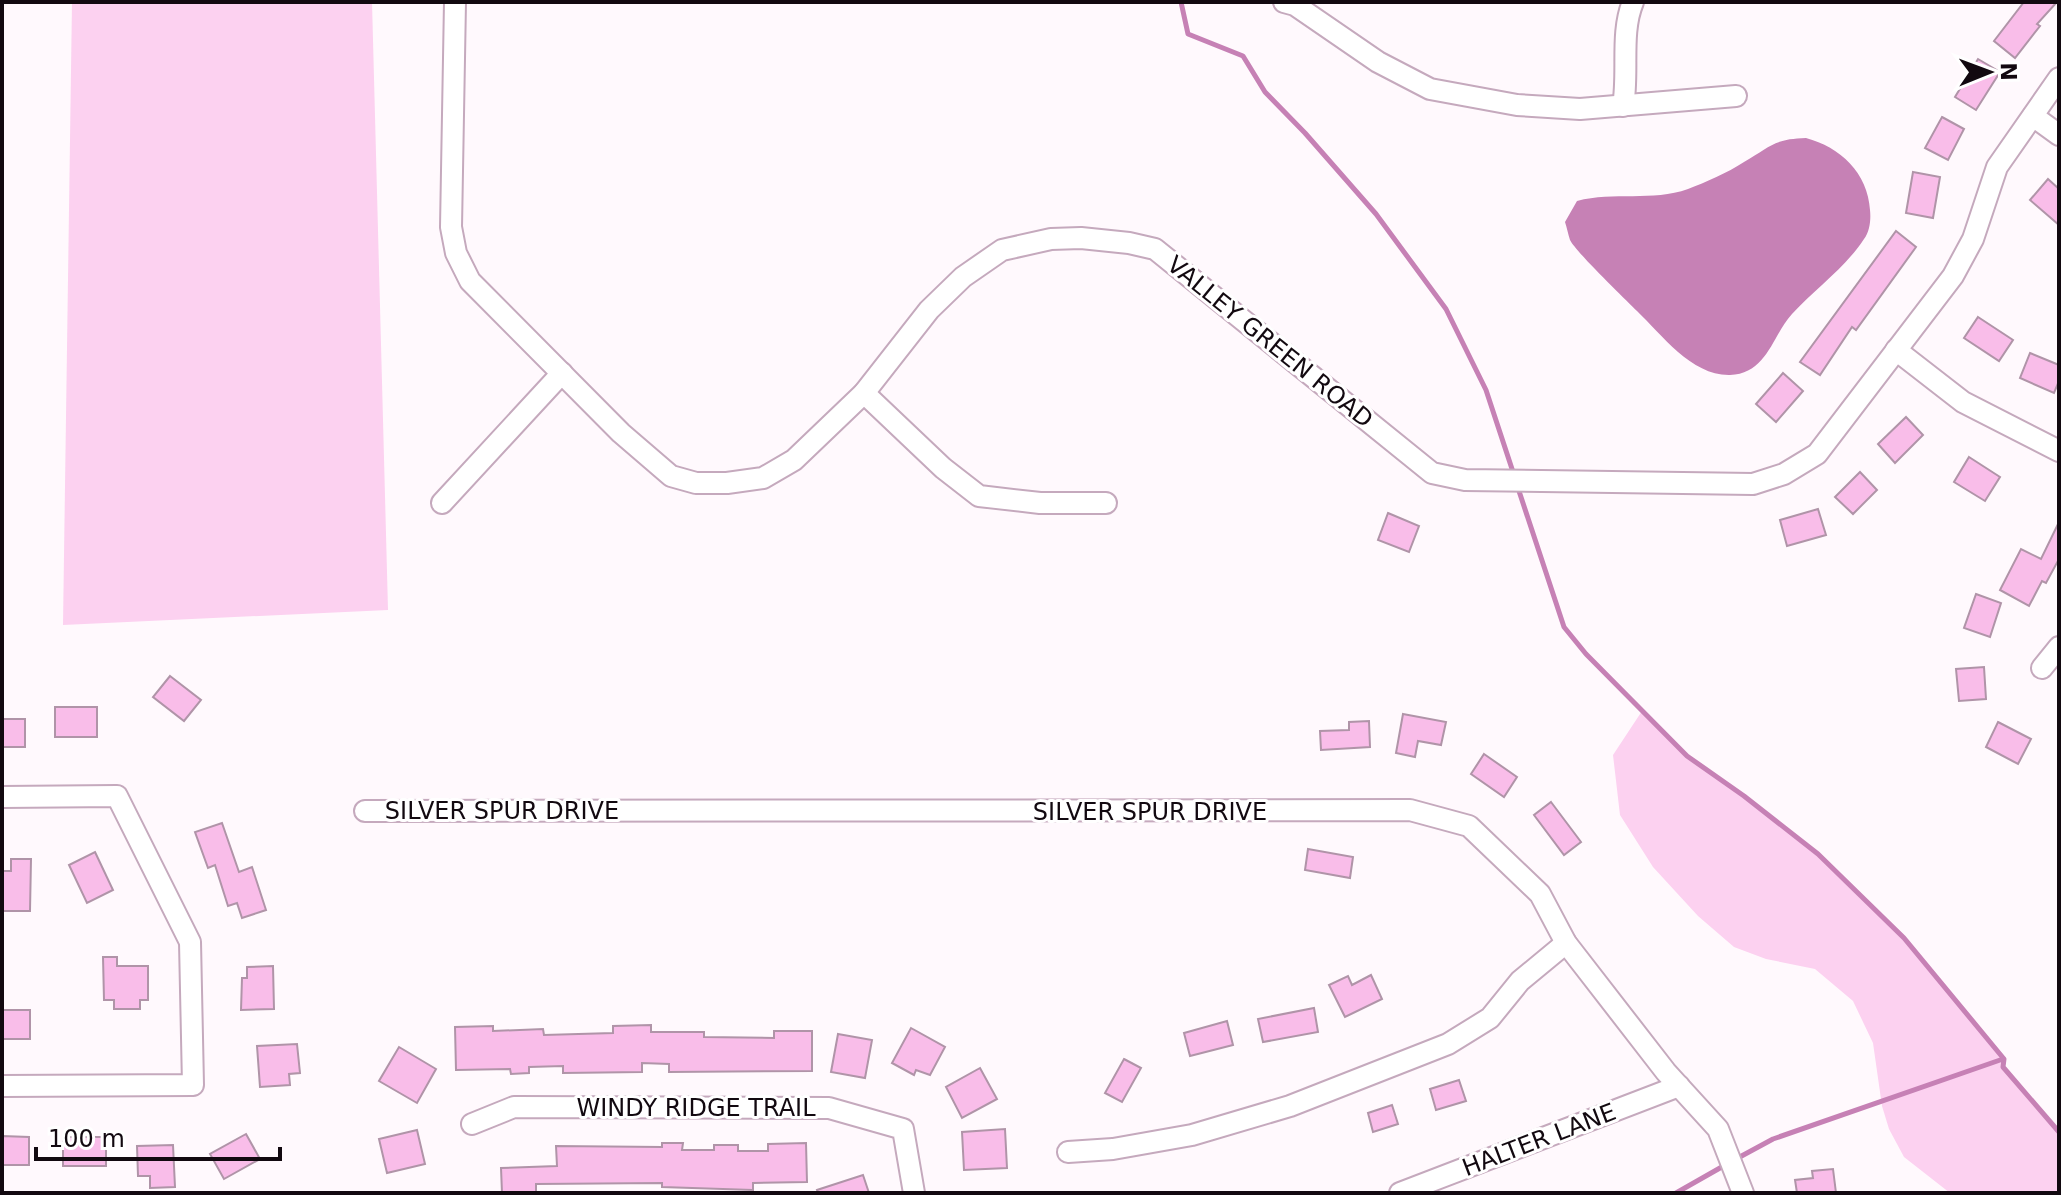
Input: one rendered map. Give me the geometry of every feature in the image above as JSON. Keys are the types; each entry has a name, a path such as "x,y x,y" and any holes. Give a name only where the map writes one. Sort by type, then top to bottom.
{"street":[{"name":"VALLEY GREEN ROAD","path":"455,2 451,227 456,253 470,281 621,433 671,476 696,483 763,478 794,460 864,393 929,310 963,277 1002,250 1051,239 1081,238 1155,249 1432,473 1465,480 1753,484 1784,474 1817,454 1953,276 1973,239 1997,167 2059,78"},
{"path":"1284,2 1295,5 1378,62 1430,89 1517,105 1580,109 1736,96"},
{"path":"1623,106 1627,83 1628,15 1633,2"},
{"path":"2033,116 2059,135"},
{"path":"1896,350 1963,402 2059,451"},
{"path":"442,503 562,373"},
{"path":"864,393 943,468 979,496 1040,503 1106,503"},
{"path":"2042,668 2059,647"},
{"path":"2,797 117,796 190,942 193,1085 2,1086"},
{"name":"SILVER SPUR DRIVE","path":"365,811 1410,810 1469,826 1540,894 1566,943 1679,1086 1718,1129 1743,1193"},
{"path":"1068,1152 1113,1149 1192,1135 1290,1106 1448,1044 1490,1018 1520,981 1566,943"},
{"name":"HALTER LANE","path":"1400,1193 1679,1086"},
{"name":"WINDY RIDGE TRAIL","path":"472,1124 514,1107 829,1108 903,1129 914,1193"}],"shaded area":[{"path":"72,2 372,2 388,610 63,625"},
{"path":"1806,138 1841,155 1858,173 1868,197 1869,229 1848,259 1792,314 1761,361 1742,373 1716,374 1690,362 1601,275 1570,240 1565,222 1577,201 1674,193 1724,174 1779,142"},
{"path":"1642,711 1687,756 1818,854 1904,938 2004,1059 2003,1067 2059,1132 2059,1193 1950,1193 1904,1157 1889,1129 1882,1106 1873,1043 1853,1001 1815,969 1766,959 1734,947 1698,916 1653,867 1620,815 1613,755"}],"building":[{"path":"2024,2 2057,2 2037,24 2040,26 2015,58 1994,41"},
{"path":"1978,59 2000,72 1976,110 1955,97"},
{"path":"1942,117 1964,129 1948,160 1925,148"},
{"path":"1913,172 1940,177 1933,218 1906,213"},
{"path":"2048,179 2059,189 2059,225 2030,200"},
{"path":"1896,231 1916,247 1856,330 1852,327 1820,375 1800,362"},
{"path":"1978,317 2013,340 1999,361 1964,338"},
{"path":"2030,353 2059,365 2059,381 2054,393 2020,378"},
{"path":"1783,373 1803,391 1776,422 1756,404"},
{"path":"1906,417 1923,435 1895,463 1878,444"},
{"path":"1969,457 2000,477 1985,501 1954,482"},
{"path":"1860,472 1877,490 1853,514 1835,497"},
{"path":"1818,509 1826,535 1787,546 1780,520"},
{"path":"1388,513 1419,526 1409,552 1378,540"},
{"path":"2059,522 2059,559 2046,583 2042,581 2029,606 2000,590 2021,549 2041,559"},
{"path":"1976,594 2001,603 1990,637 1964,628"},
{"path":"1984,667 1986,699 1959,701 1956,669"},
{"path":"170,676 201,700 184,721 153,697"},
{"path":"55,707 97,707 97,737 55,737"},
{"path":"1403,714 1446,722 1441,745 1418,741 1415,757 1396,753"},
{"path":"2,719 25,719 25,747 2,747"},
{"path":"1369,721 1370,747 1321,750 1320,731 1349,730 1349,722"},
{"path":"1998,722 2031,739 2018,764 1986,747"},
{"path":"1484,754 1517,777 1504,797 1471,774"},
{"path":"1551,802 1581,842 1564,855 1534,815"},
{"path":"222,823 239,872 252,867 266,910 242,918 237,903 228,906 215,865 208,868 195,832"},
{"path":"1308,849 1353,857 1350,878 1305,870"},
{"path":"95,852 113,890 87,903 69,865"},
{"path":"11,859 31,859 30,911 2,911 2,871 11,871"},
{"path":"103,957 117,957 117,966 148,966 148,1000 140,1000 140,1009 114,1009 114,1000 104,1000"},
{"path":"273,966 274,1009 241,1010 242,978 247,978 247,967"},
{"path":"1371,975 1382,999 1345,1017 1329,985 1348,976 1352,985"},
{"path":"1314,1008 1318,1032 1263,1042 1258,1019"},
{"path":"2,1010 30,1010 30,1039 2,1039"},
{"path":"1227,1021 1233,1045 1190,1056 1184,1033"},
{"path":"651,1025 651,1032 704,1032 704,1037 774,1038 774,1031 812,1031 812,1071 669,1072 669,1064 642,1063 642,1072 563,1073 563,1066 529,1067 529,1073 511,1074 510,1069 456,1070 455,1027 493,1026 493,1031 543,1029 544,1035 613,1033 613,1026"},
{"path":"911,1028 945,1047 930,1075 916,1070 914,1075 892,1063"},
{"path":"838,1034 872,1040 865,1078 831,1072"},
{"path":"297,1044 300,1073 289,1074 290,1085 260,1087 257,1046"},
{"path":"399,1047 436,1069 417,1103 379,1081"},
{"path":"1124,1059 1141,1068 1122,1102 1105,1093"},
{"path":"980,1068 997,1099 962,1118 946,1087"},
{"path":"1459,1080 1466,1101 1436,1110 1430,1089"},
{"path":"1392,1105 1398,1124 1373,1132 1368,1113"},
{"path":"1005,1129 1007,1168 964,1170 962,1132"},
{"path":"417,1130 425,1164 387,1173 379,1139"},
{"path":"246,1134 260,1159 224,1179 210,1154"},
{"path":"2,1136 29,1137 29,1165 2,1165"},
{"path":"63,1137 106,1137 106,1166 63,1166"},
{"path":"662,1143 683,1143 682,1150 714,1150 714,1145 738,1145 738,1151 768,1151 768,1144 806,1143 807,1182 753,1183 753,1190 662,1187 662,1183 536,1184 536,1193 502,1193 501,1168 557,1166 556,1146 662,1147"},
{"path":"173,1145 175,1187 150,1188 150,1176 138,1176 137,1146"},
{"path":"1833,1169 1836,1193 1797,1193 1795,1180 1813,1178 1812,1171"},
{"path":"863,1175 869,1193 818,1193 817,1190"}],"waterway":[{"path":"1181,2 1188,34 1243,56 1265,92 1376,214 1446,309 1486,390 1514,475"},
{"path":"1517,485 1564,627 1586,654 1687,756 1818,854 1904,938 2004,1059 2003,1067 2059,1132"},
{"path":"1736,1159 1773,1139 2003,1059"},
{"path":"1676,1193 1727,1164"}]}
